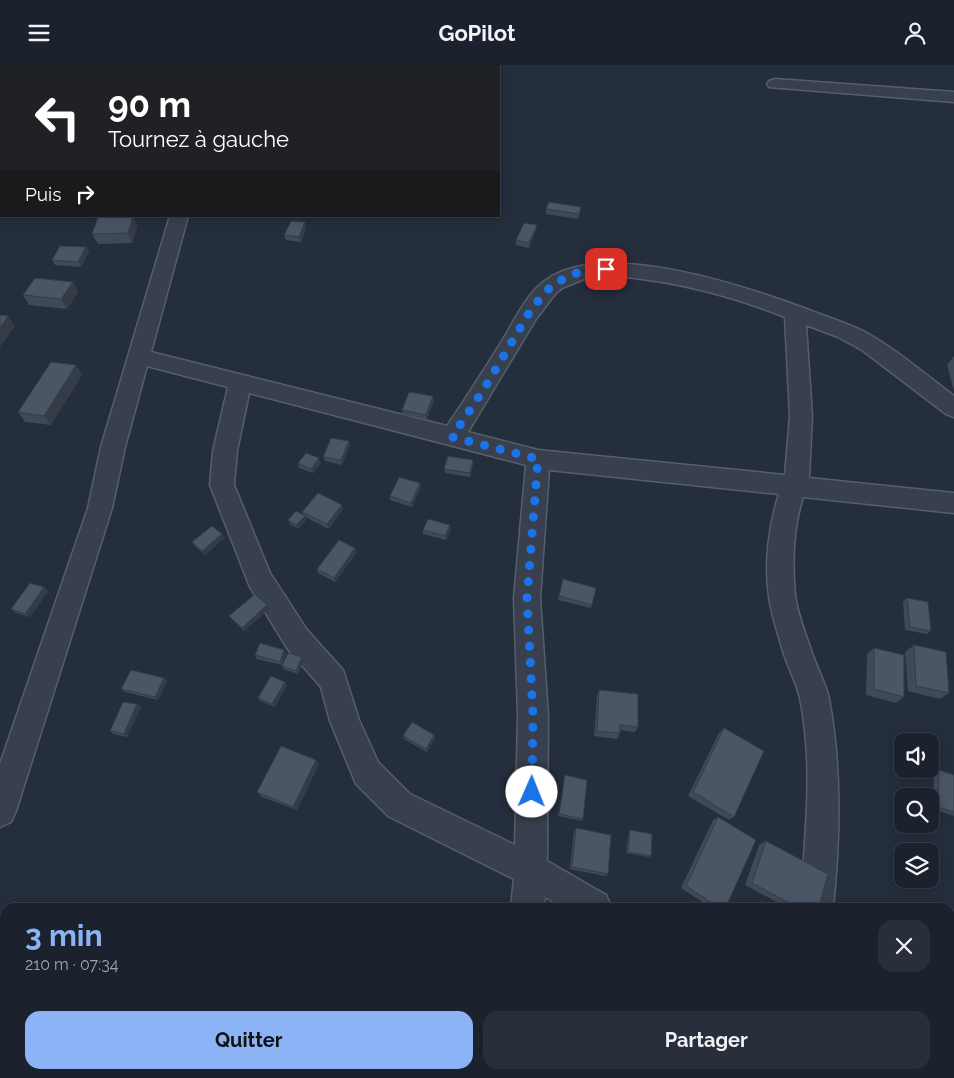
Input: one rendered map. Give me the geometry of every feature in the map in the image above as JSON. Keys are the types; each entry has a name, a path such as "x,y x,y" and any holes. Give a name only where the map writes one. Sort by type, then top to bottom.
{"street":[{"path":"775,84 954,97"},
{"path":"0,811 6,774 100,508 113,447 179,217"},
{"path":"452,437 484,389 532,308 553,284 577,273 606,269 654,273 754,297 795,313 855,337 889,356 954,408"},
{"path":"795,313 801,416 798,474 785,514 781,544 782,596 798,653 814,697 821,747 822,830 817,903"},
{"path":"138,356 538,459 954,503"},
{"path":"240,383 226,451 222,485 259,579 297,639 333,680 345,721 367,773 399,805 531,870 587,903"},
{"path":"527,903 531,870 533,715 527,598 538,459"}],"building":[{"path":"549,202 581,207 579,214 546,209"},
{"path":"98,217 133,217 128,233 92,234"},
{"path":"291,221 305,222 299,237 284,235"},
{"path":"524,223 537,225 529,243 516,240"},
{"path":"60,246 86,247 78,262 52,260"},
{"path":"35,278 73,282 61,299 23,295"},
{"path":"0,315 8,316 0,328"},
{"path":"51,362 76,365 44,416 18,412"},
{"path":"409,392 433,396 426,415 402,410"},
{"path":"331,438 349,441 341,460 323,457"},
{"path":"306,453 319,458 311,469 298,463"},
{"path":"448,456 473,460 470,473 444,469"},
{"path":"399,477 420,483 411,503 390,496"},
{"path":"318,493 342,505 327,524 302,512"},
{"path":"296,511 305,516 296,525 288,520"},
{"path":"428,519 450,525 445,536 423,530"},
{"path":"212,526 222,534 202,551 192,542"},
{"path":"339,540 355,548 334,578 317,569"},
{"path":"563,579 596,588 592,605 559,596"},
{"path":"30,583 44,587 25,614 11,609"},
{"path":"255,594 267,605 242,628 229,616"},
{"path":"907,598 928,602 931,631 910,627"},
{"path":"260,643 284,650 280,662 255,655"},
{"path":"914,645 946,652 949,693 916,686"},
{"path":"874,648 904,655 904,697 874,689"},
{"path":"288,653 302,657 296,671 282,666"},
{"path":"131,670 164,678 155,697 121,689"},
{"path":"271,676 285,682 272,704 258,698"},
{"path":"599,690 638,694 638,727 620,725 620,733 597,731"},
{"path":"123,702 137,704 124,734 110,731"},
{"path":"412,722 434,735 426,749 403,736"},
{"path":"724,728 764,751 734,817 693,792"},
{"path":"281,746 316,760 293,807 257,792"},
{"path":"939,770 954,775 954,812 939,807"},
{"path":"565,775 587,780 583,819 559,814"},
{"path":"718,817 756,840 728,903 712,903 686,886"},
{"path":"576,828 611,835 608,874 572,867"},
{"path":"630,830 652,834 651,856 628,852"},
{"path":"766,841 828,874 820,903 790,903 752,883"}],"route":[{"path":"532,792 533,715 527,598 538,459 452,437 484,389 532,308 553,284 577,273 606,269"}]}
